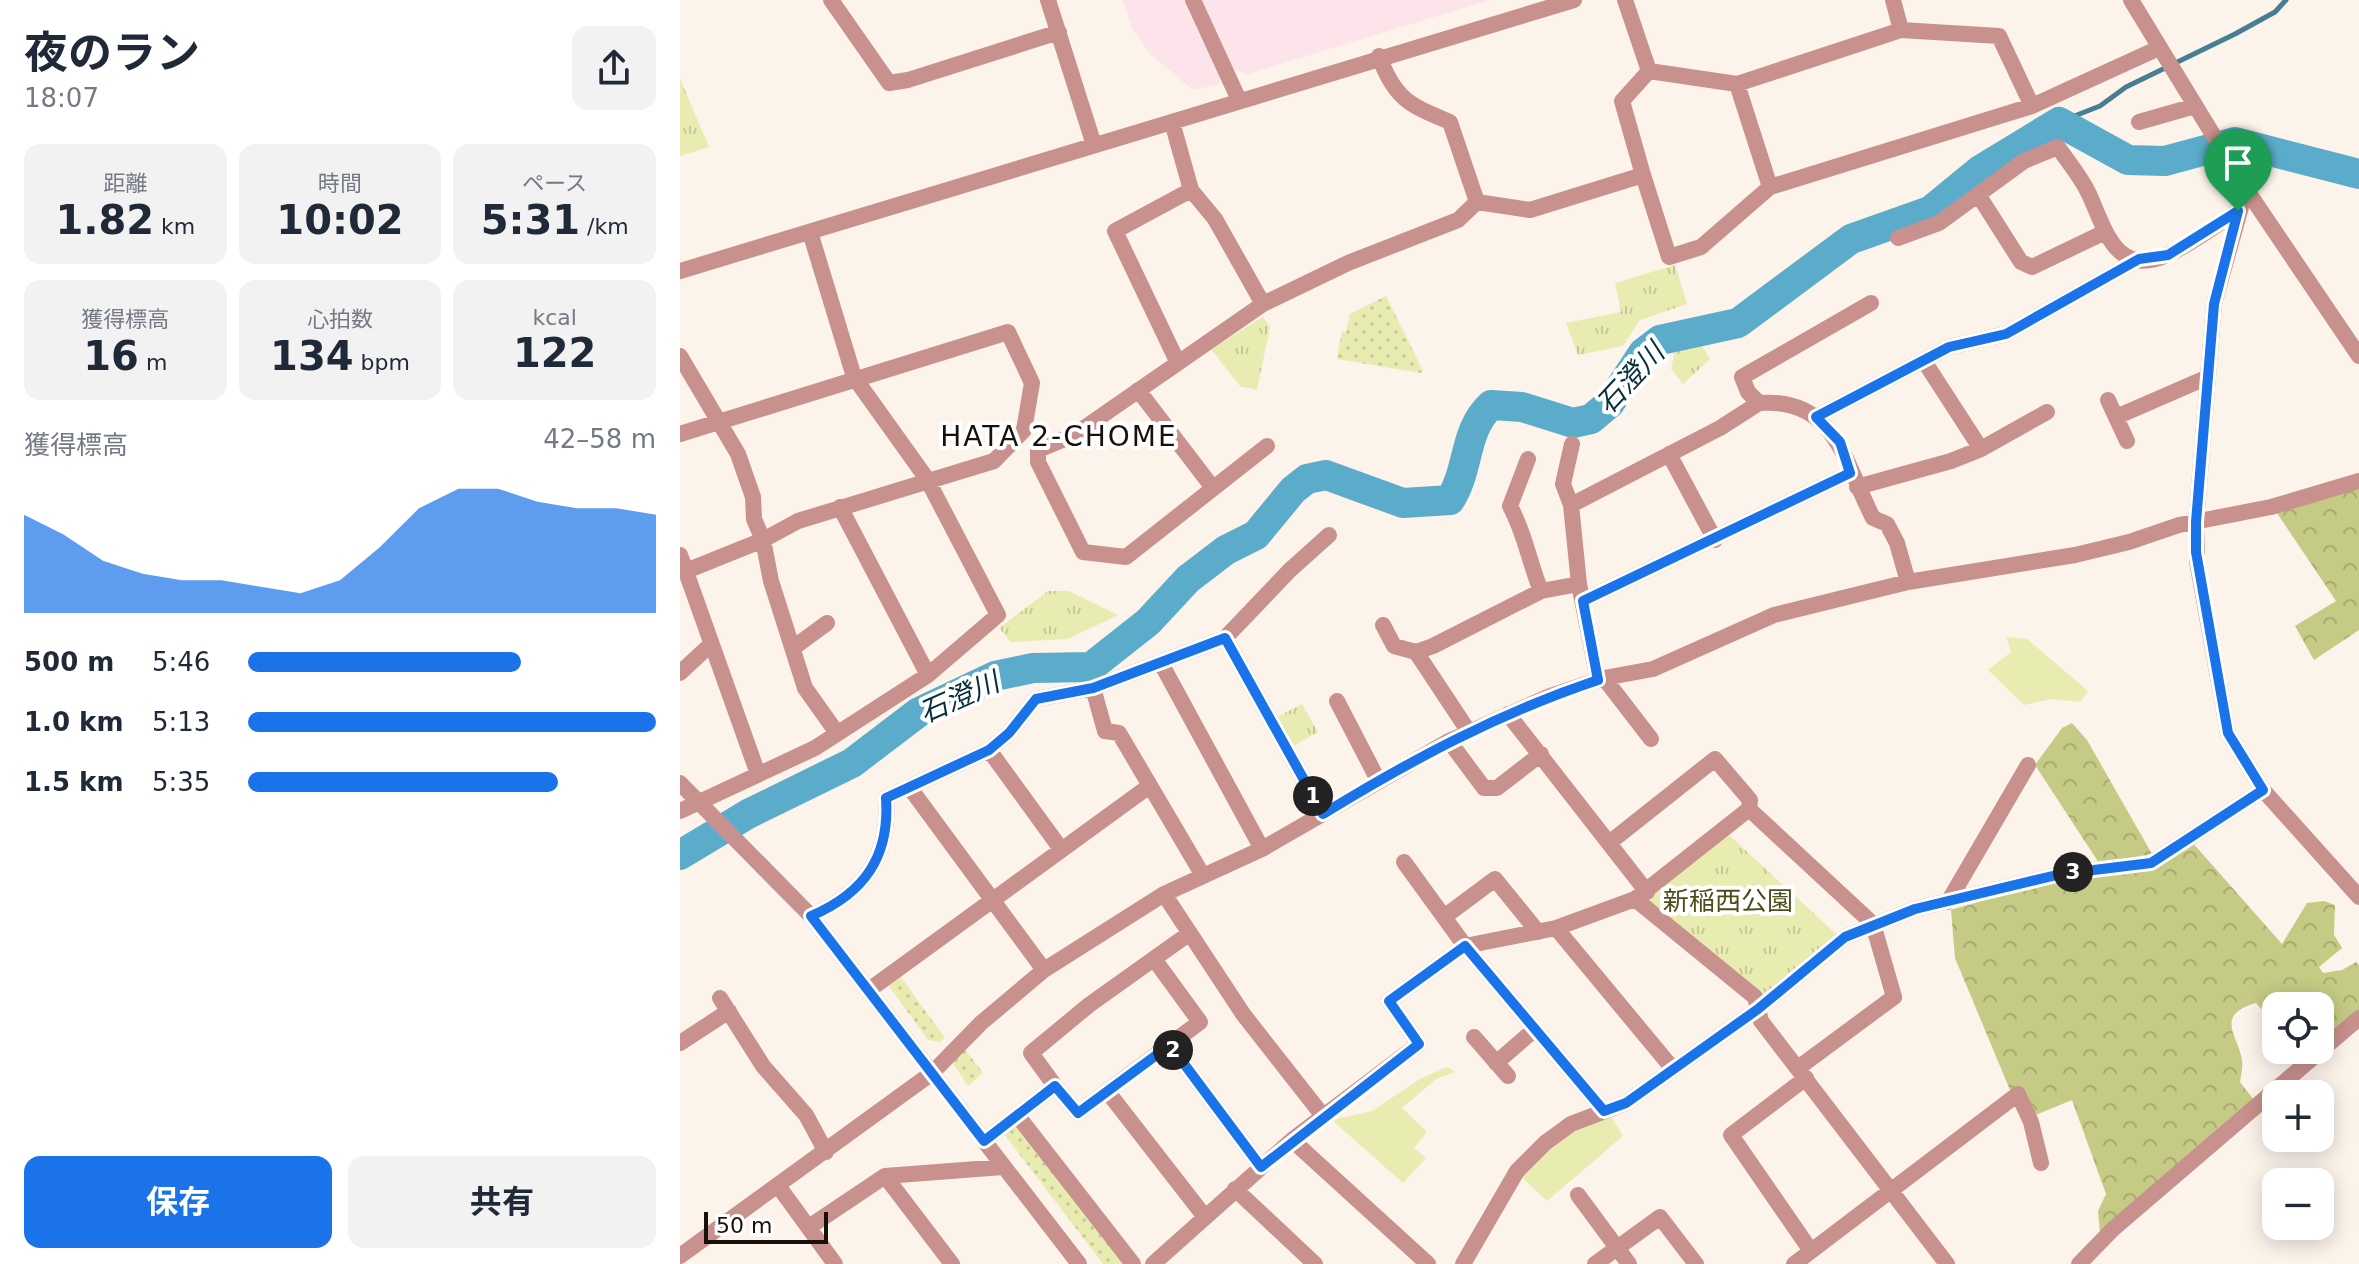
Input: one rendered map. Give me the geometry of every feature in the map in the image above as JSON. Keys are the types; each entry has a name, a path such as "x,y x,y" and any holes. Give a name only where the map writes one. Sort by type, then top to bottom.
{"street":[{"path":"831,0 889,83 908,80 1059,32"},
{"path":"1048,0 1094,145"},
{"path":"1193,0 1239,100"},
{"path":"680,271 1379,56 1574,0"},
{"path":"1625,0 1649,71"},
{"path":"1893,0 1901,30"},
{"path":"2131,0 2246,189 2359,356"},
{"path":"1649,71 1737,84 1901,30 1999,36 2032,106"},
{"path":"1649,71 1622,101 1669,257 1701,247 1770,187 2032,106 2162,52"},
{"path":"1379,56 1388,80 1404,102 1450,122 1477,202"},
{"path":"1737,84 1770,187"},
{"path":"2139,122 2195,106"},
{"path":"1172,122 1191,190 1215,219 1263,304"},
{"path":"1898,238 1939,223 2024,161 2058,147 2088,192 2103,233 2115,250 2139,259"},
{"path":"1477,202 1530,210 1643,175"},
{"path":"2246,189 2214,304 2196,522 2197,561 2228,733 2263,790 2359,897"},
{"path":"1177,361 1115,231 1191,190"},
{"path":"1979,196 2021,262 2032,267 2103,233"},
{"path":"1267,446 1126,557 1083,552 1038,462 1038,450 1074,435 1263,304 1348,263 1458,220 1477,202"},
{"path":"1816,417 1949,347 2006,334 2139,259 2168,255 2238,211"},
{"path":"680,811 703,806 758,774 815,748 928,675 998,615 927,479 854,377 810,232"},
{"path":"1759,403 1748,392 1742,377 1871,303"},
{"path":"680,434 854,377 1008,332 1032,383 1024,430 994,461 927,479 798,521 763,540 686,571"},
{"path":"680,356 738,454 753,497 754,519 763,540 771,581 805,688 837,733"},
{"path":"1924,361 1981,449"},
{"path":"2116,417 2208,377"},
{"path":"1138,390 1213,488"},
{"path":"2108,400 2127,441"},
{"path":"1571,505 1759,403 1782,401 1816,417 1840,442 1873,518 1887,524 1892,534 1908,582"},
{"path":"1583,601 1854,480 1951,461 1981,449 2047,412"},
{"path":"1572,444 1563,484 1571,505 1579,584 1601,679 1651,739"},
{"path":"1669,454 1715,540"},
{"path":"1528,459 1510,506 1528,539 1526,554 1541,591"},
{"path":"680,1256 932,1073 981,1023 1044,970 1164,894 1262,849 1449,741 1508,714 1601,679 1653,669 1774,615 1908,582 2075,555 2196,522 2271,507 2359,481"},
{"path":"840,507 928,675"},
{"path":"811,916 868,876 882,854 888,824 886,798 989,750 1009,733 1036,699 1093,688 1162,665 1225,638 1290,570 1329,535"},
{"path":"680,555 758,774"},
{"path":"1383,625 1394,646 1416,652 1498,615 1541,591 1579,584"},
{"path":"793,648 827,623"},
{"path":"1225,638 1323,814"},
{"path":"680,673 710,645"},
{"path":"1416,652 1469,732"},
{"path":"1162,665 1262,849"},
{"path":"1093,688 1105,731 1119,733 1148,787 1202,874"},
{"path":"1337,701 1378,780"},
{"path":"1508,714 1609,843 1641,895 1755,997 1761,1021 1947,1264"},
{"path":"1449,741 1484,788 1497,788 1541,754"},
{"path":"989,750 1061,849"},
{"path":"1153,1264 1292,1140 1419,1044 1389,1001 1465,946 1556,928 1641,895 1749,809 1750,800 1715,759 1609,843"},
{"path":"1948,902 2028,765"},
{"path":"680,783 811,916 1079,1264"},
{"path":"869,990 1148,787"},
{"path":"910,788 1044,970"},
{"path":"1463,1264 1517,1171 1545,1143 1571,1124 1626,1103 1758,1009 1845,937 1873,924 1948,902 2061,874 2151,863 2263,790"},
{"path":"1749,809 1873,924 1894,997 1731,1135 1811,1251"},
{"path":"1404,862 1465,946 1604,1111"},
{"path":"1444,917 1495,879 1538,932"},
{"path":"1164,894 1243,1014 1323,1116"},
{"path":"1556,928 1673,1069"},
{"path":"1154,959 1200,1022 1078,1113 1031,1053 1154,959 1190,933"},
{"path":"680,1043 724,1005 763,1066 806,1115 826,1152"},
{"path":"2080,1264 2113,1229 2359,1018"},
{"path":"1496,1063 1535,1029"},
{"path":"1474,1037 1508,1076"},
{"path":"1170,1045 1261,1167"},
{"path":"984,1141 1055,1086"},
{"path":"1107,1091 1205,1217"},
{"path":"1794,1264 2018,1094 2031,1122 2041,1163"},
{"path":"1017,1115 1133,1264"},
{"path":"1292,1140 1428,1264"},
{"path":"809,1227 885,1176 1003,1167"},
{"path":"885,1176 952,1264"},
{"path":"779,1187 835,1264"},
{"path":"1235,1189 1315,1264"},
{"path":"1578,1195 1629,1264"},
{"path":"1595,1264 1660,1217 1696,1264"}],"shaded area":[{"path":"1123,0 1184,0 1221,78 1219,84 1193,90 1150,54 1131,26"},
{"path":"1201,0 1490,0 1247,74 1233,69"}],"green space":[{"path":"680,79 709,147 680,156"},
{"path":"1675,265 1687,304 1640,320 1623,346 1578,355 1566,323 1621,312 1615,283"},
{"path":"1386,296 1423,371 1420,373 1337,359 1342,331 1346,332 1350,314"},
{"path":"1263,317 1270,327 1257,390 1240,386 1211,349"},
{"path":"1698,340 1710,359 1683,384 1671,369 1676,346"},
{"path":"2359,486 2359,630 2314,660 2295,626 2336,601 2275,510"},
{"path":"1048,591 1069,591 1118,615 1068,639 1011,642 999,628"},
{"path":"2006,637 2027,639 2088,691 2080,702 2052,699 2024,705 1988,670 2011,652"},
{"path":"1302,704 1318,732 1293,746 1277,717"},
{"path":"2072,723 2087,740 2152,854 2099,863 2035,765 2062,728"},
{"name":"新稲西公園","path":"1728,834 1837,935 1764,996 1649,902 1649,895"},
{"path":"2191,841 2282,944 2307,903 2324,901 2335,905 2334,935 2342,948 2319,967 2323,973 2342,970 2356,962 2359,965 2359,1011 2334,1033 2334,992 2262,992 2262,1010 2256,1003 2235,1014 2232,1028 2242,1061 2240,1082 2253,1099 2100,1233 2098,1211 2106,1194 2072,1100 2033,1116 2020,1086 2010,1090 1955,958 1951,910 2061,878 2153,867"},
{"path":"898,973 945,1038 940,1042 928,1040 886,982"},
{"path":"963,1047 983,1073 968,1086 950,1059"},
{"path":"1447,1067 1455,1072 1436,1079 1402,1108 1427,1132 1414,1148 1426,1158 1403,1183 1332,1120 1372,1111 1420,1079"},
{"path":"1609,1113 1623,1136 1547,1201 1518,1174 1572,1126"},
{"path":"1017,1118 1126,1264 1103,1264 1001,1130"}],"waterway":[{"path":"2059,122 2100,106 2126,87 2235,34 2275,12 2286,0"},
{"name":"石澄川","path":"680,855 748,814 852,763 919,712 995,676 1033,668 1091,667 1148,622 1188,579 1226,550 1256,535 1293,490 1307,479 1326,475 1403,503 1450,500 1461,476 1476,426 1491,405 1522,407 1573,423 1591,419 1610,403 1643,353 1660,340 1738,323 1851,239 1930,211 1980,170 2059,122 2128,160 2165,161 2235,142 2359,174"}],"district":[{"name":"HATA 2-CHOME","path":"1059,436"}],"route":[{"path":"2238,211 2214,304 2196,552 2228,733 2263,790 2151,863 2061,874 1915,909 1873,924 1845,937 1758,1009 1626,1103 1604,1111 1465,946 1389,1001 1419,1044 1261,1167 1170,1045 1078,1113 1055,1086 984,1141 811,916 823,911 868,876 882,854 888,824 886,798 896,791 943,774 989,750 1009,733 1036,699 1093,688 1162,665 1225,638 1323,814 1394,770 1449,741 1550,696 1598,680 1583,601 1850,473 1840,442 1816,417 1949,347 2006,334 2139,259 2145,261 2168,255 2238,211"}]}
